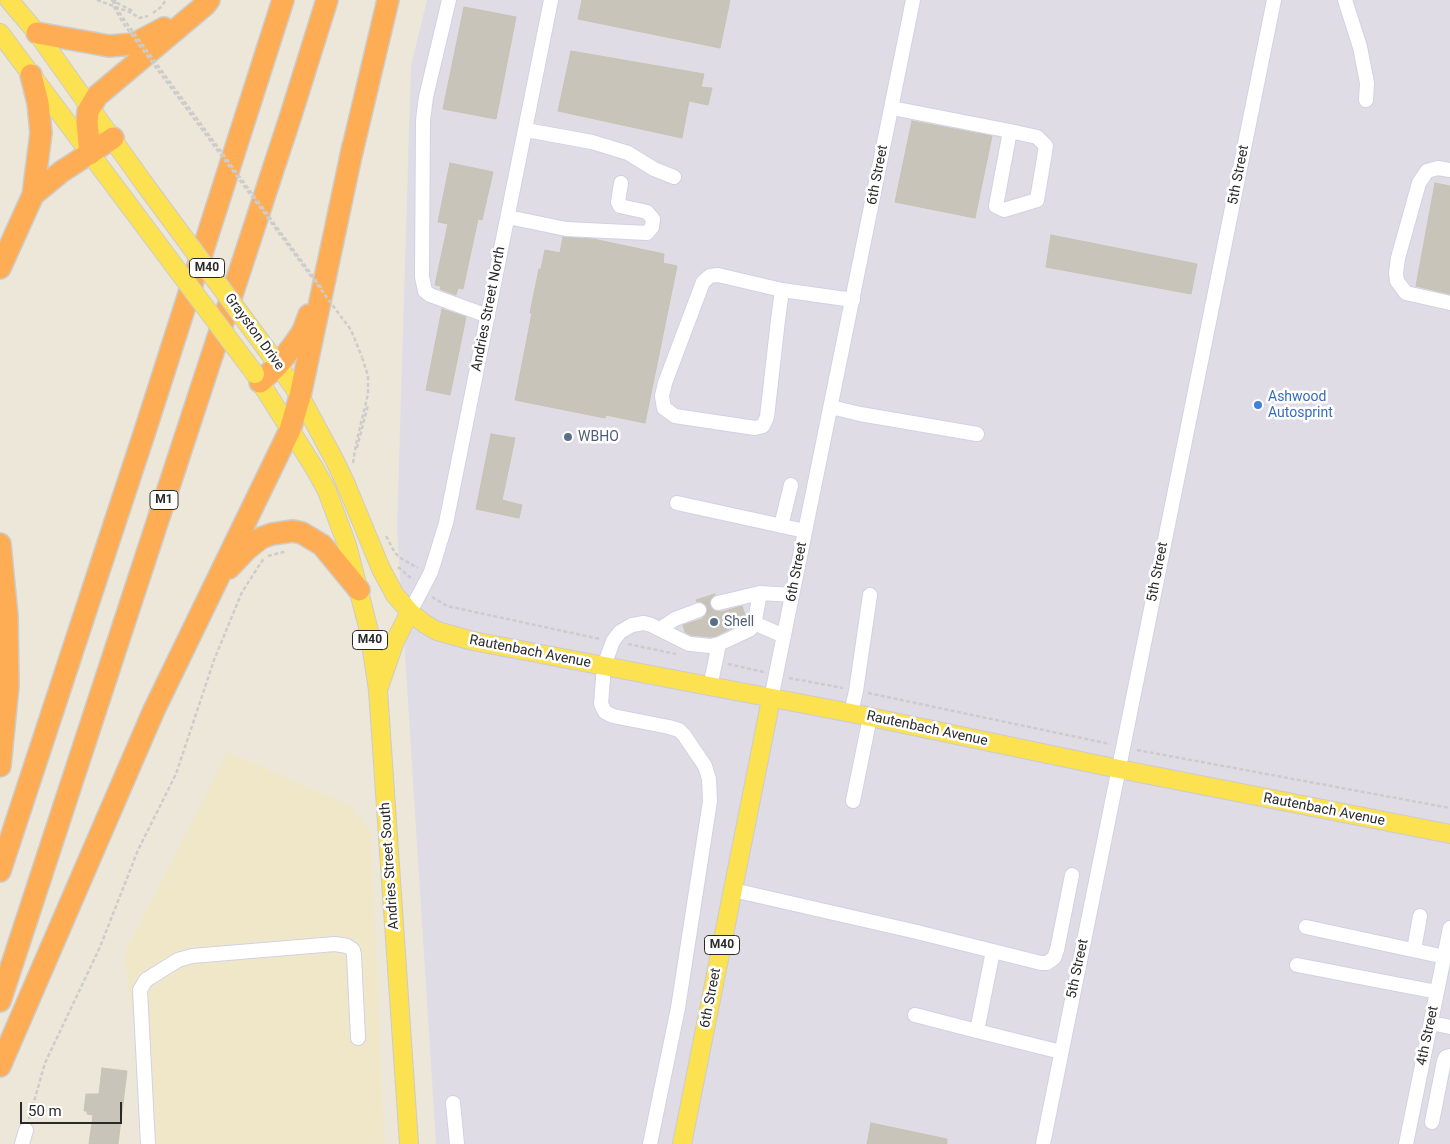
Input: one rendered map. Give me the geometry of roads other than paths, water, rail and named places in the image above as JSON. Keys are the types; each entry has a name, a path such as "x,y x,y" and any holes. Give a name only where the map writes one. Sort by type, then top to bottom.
{"highway":[{"path":"37,33 109,46 134,44 160,31 199,0"},
{"path":"90,154 87,122 90,105 97,96 209,0"},
{"path":"0,871 145,431 283,0"},
{"name":"M1","path":"0,1001 327,0"},
{"path":"0,1066 154,710 290,430 300,396 354,146 388,0"},
{"path":"0,268 33,195 41,133 38,103 31,75"},
{"path":"33,195 61,172 114,138"},
{"path":"258,378 274,359 303,332 314,300 354,146"},
{"path":"215,583 246,550 261,538 281,532 293,531 302,533 322,545 359,590"},
{"path":"0,544 7,616 8,686 0,766"}],"main road":[{"name":"Grayston Drive","path":"9,0 37,33 90,105 300,396 346,482 380,569 396,595 410,612"},
{"name":"Grayston Drive","path":"0,34 258,378 327,491 347,545 359,590"},
{"name":"Andries Street South","path":"359,590 369,631 378,690 409,1144"},
{"name":"Rautenbach Avenue","path":"410,612 437,631 451,635 771,699 851,713 1119,769 1450,834"},
{"path":"378,690 395,641 410,612"},
{"name":"6th Street","path":"682,1144 771,699"}],"street":[{"path":"449,0 426,97 423,120 423,285 425,291 430,295 488,316"},
{"name":"Andries Street North","path":"410,612 431,572 446,523 551,0"},
{"name":"6th Street","path":"771,699 914,0"},
{"name":"5th Street","path":"1043,1144 1274,0"},
{"path":"1345,0 1360,47 1367,84 1366,100"},
{"path":"892,108 1010,131 1037,137 1046,146 1037,200 1004,210 996,206 1010,131"},
{"path":"526,130 592,142 628,153 654,169 674,177"},
{"path":"1450,170 1438,168 1427,171 1419,183 1398,258 1396,273 1397,281 1406,293 1450,303"},
{"path":"508,217 566,229 647,233 652,227 653,219 647,212 620,206 618,202 621,183"},
{"path":"782,290 767,417 763,426 755,428 675,416 664,408 662,396 665,383 703,282 710,276 718,275 782,290 853,300"},
{"path":"832,407 860,414 977,434"},
{"path":"781,526 791,485"},
{"path":"677,504 805,531"},
{"path":"650,1144 678,1008 710,801 710,779 705,766 679,730 613,716 605,712 601,704 604,666 613,641 620,632 632,625 644,623 690,644 701,646 719,644 749,630 754,624 760,593"},
{"path":"718,603 760,593 792,595"},
{"path":"851,713 870,595"},
{"path":"660,629 675,620 699,610"},
{"path":"754,624 784,636"},
{"path":"710,687 719,644"},
{"path":"853,801 870,717"},
{"path":"733,890 1047,963 1054,958 1057,950 1072,875"},
{"path":"1414,950 1420,916"},
{"path":"1306,927 1445,957"},
{"name":"4th Street","path":"1406,1144 1450,928"},
{"path":"148,1144 140,990 146,980 178,960 211,954 335,944 351,948 354,955 358,1038"},
{"path":"977,1032 993,951"},
{"path":"1297,965 1438,992"},
{"path":"915,1015 1061,1052"},
{"path":"1431,1023 1450,1027"},
{"path":"1432,1122 1444,1061 1450,1056"},
{"path":"453,1103 457,1144"},
{"path":"22,1144 26,1130"}],"tunnel":[{"path":"699,610 718,603"}],"place":[{"name":"Ashwood Autosprint","path":"1258,405"},
{"name":"WBHO","path":"568,437"},
{"name":"Shell","path":"714,622"}]}
